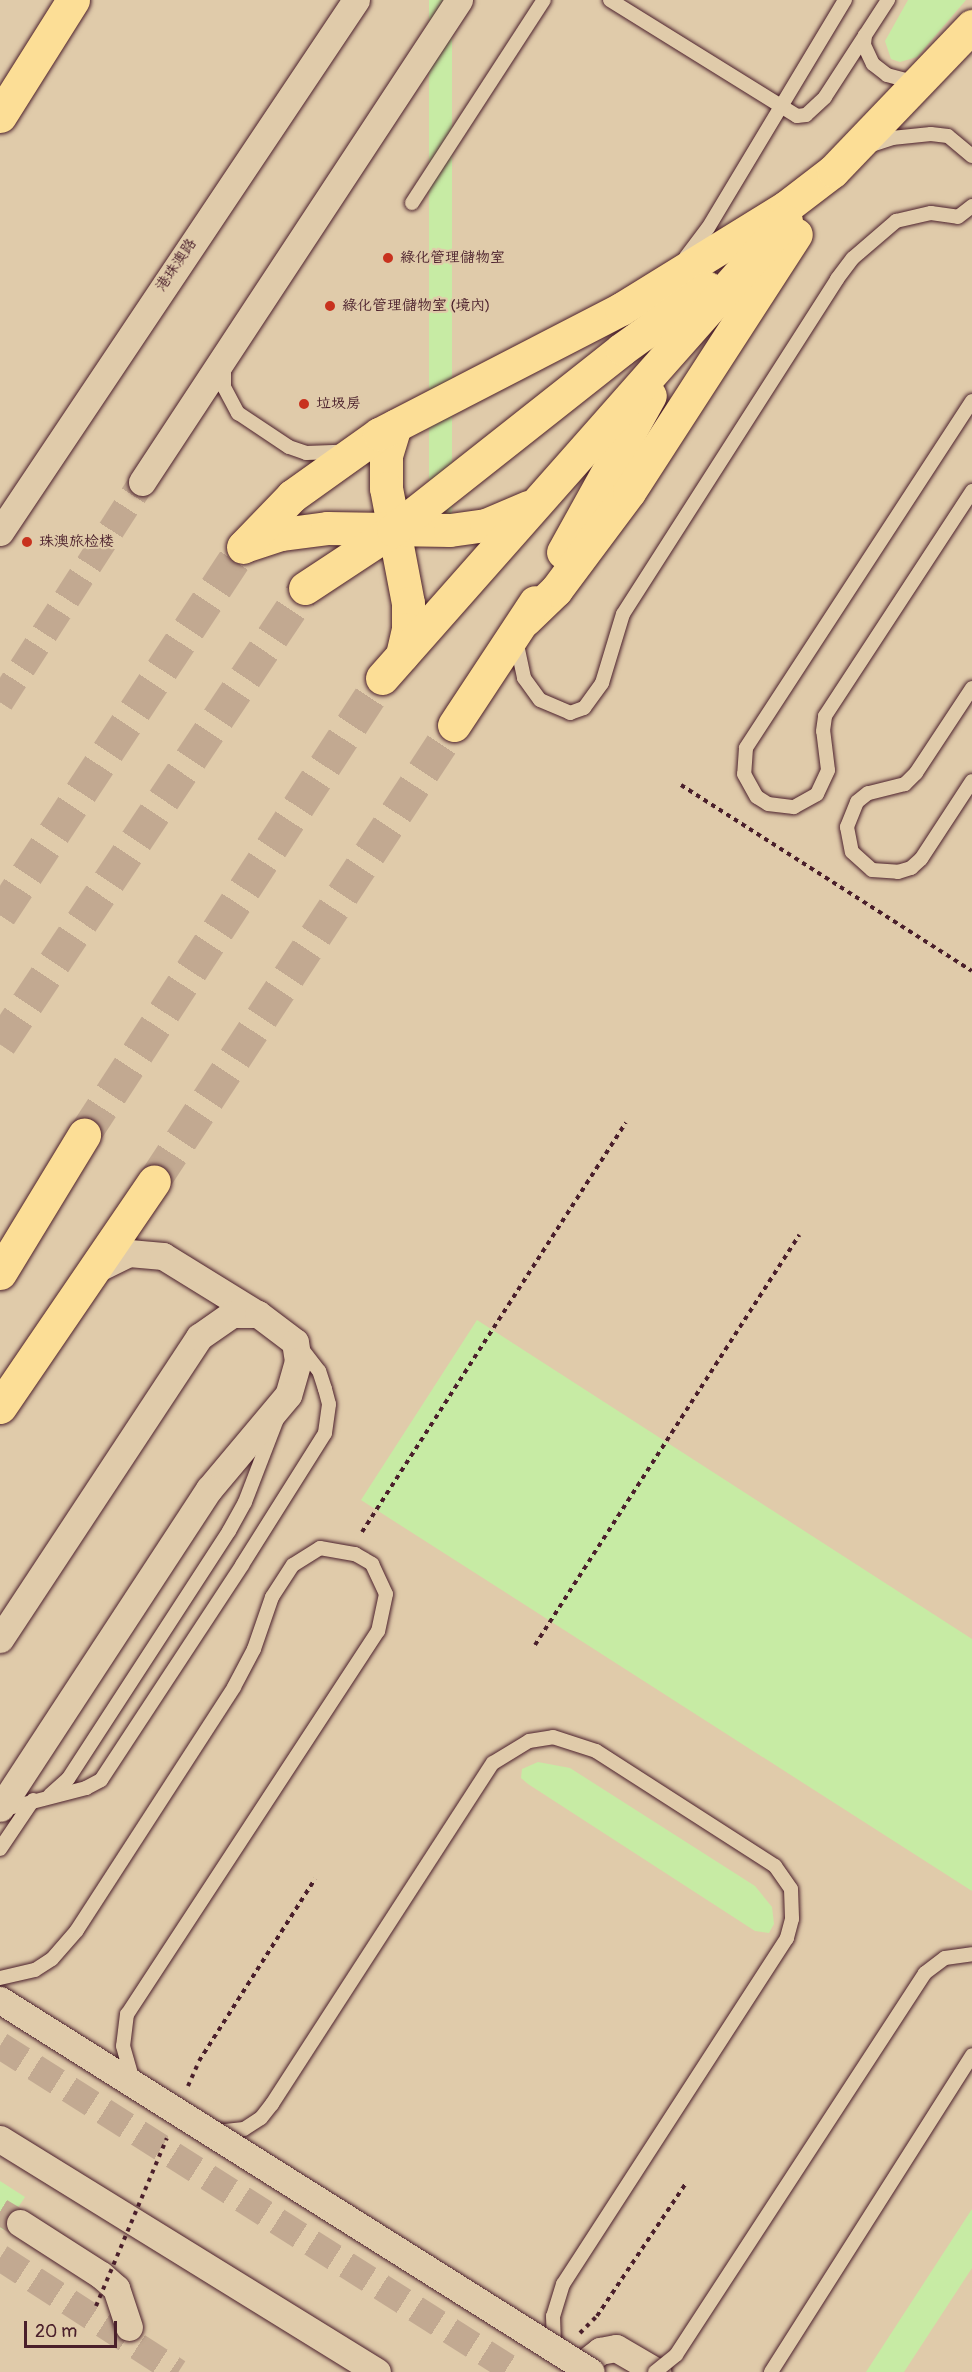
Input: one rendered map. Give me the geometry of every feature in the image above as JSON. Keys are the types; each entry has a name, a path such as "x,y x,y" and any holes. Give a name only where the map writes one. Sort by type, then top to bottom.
{"main road":[{"path":"0,116 74,0"},
{"path":"395,426 386,455 393,530 408,603 408,630 392,667 767,242 972,26"},
{"path":"931,71 972,35"},
{"path":"538,502 486,525 393,530 327,528 282,534 243,547 292,496 360,447 395,426 621,309 742,236 841,162"},
{"path":"521,627 556,590 629,492 841,162"},
{"path":"305,588 393,530 622,349 767,242"},
{"path":"454,725 521,627 680,341"},
{"path":"0,1273 84,1135"},
{"path":"0,1407 154,1181"}],"street":[{"name":"港珠澳路","path":"0,532 98,380 356,0"},
{"path":"142,482 459,0"},
{"path":"0,1810 209,1489 283,1402 294,1381 298,1361 296,1342 258,1314 163,1256 129,1253 94,1270"},
{"path":"0,1639 199,1337 232,1314 258,1314"},
{"path":"0,2000 134,2081 211,2133 591,2372"},
{"path":"0,2139 377,2372"},
{"path":"20,2223 116,2288 129,2327"},
{"path":"580,2372 582,2365 600,2351 616,2349 656,2372"}],"lane":[{"path":"412,202 544,0"},
{"path":"610,0 777,108 796,116 816,108 888,0"},
{"path":"621,309 654,286 686,257 708,228 777,108 845,0"},
{"path":"866,33 867,55 879,70 899,80 931,71"},
{"path":"841,162 892,138 931,134 948,136 972,156"},
{"path":"521,627 524,678 540,700 570,713 584,708 602,683 623,614 837,279 853,258 896,221 930,213 957,217 972,206"},
{"path":"225,356 224,387 238,413 306,453 336,453 360,447"},
{"path":"972,401 746,748 744,774 757,797 768,804 794,807 817,794 828,770 823,731 825,716 972,491"},
{"path":"972,688 916,773 905,784 868,793 857,802 847,827 852,852 872,870 898,872 910,868 921,860 972,781"},
{"path":"0,1810 39,1798 86,1788 101,1780 114,1765 326,1433 329,1404 325,1389 319,1371 296,1342"},
{"path":"0,1849 39,1798 68,1779 224,1539 245,1502 283,1402"},
{"path":"0,1978 35,1970 52,1959 77,1930 246,1667 272,1597 293,1565 320,1548 355,1554 372,1564 386,1594 378,1631 127,2014 123,2046 126,2067 134,2081"},
{"path":"211,2133 244,2129 261,2118 272,2104 493,1763 529,1741 553,1737 596,1751 775,1866 791,1889 792,1919 787,1938 563,2284 553,2316 554,2347"},
{"path":"656,2372 676,2355 925,1973 945,1958 972,1954"},
{"path":"771,2372 972,2055"}],"path":[{"path":"681,784 972,971"},
{"path":"361,1533 626,1123"},
{"path":"535,1645 799,1235"},
{"path":"185,2093 199,2061 315,1879"},
{"path":"96,2306 167,2136"},
{"path":"597,2316 687,2183"}],"green space":[{"path":"429,0 452,0 452,540 429,540"},
{"path":"908,0 966,0 917,57 900,62 891,59 885,41"},
{"path":"477,1320 972,1639 972,1891 361,1500"},
{"path":"538,1762 570,1768 755,1886 772,1907 774,1924 769,1933 755,1931 528,1784 521,1778 522,1769"},
{"path":"0,2181 25,2197 3,2230 0,2228"},
{"path":"972,2209 972,2268 904,2372 866,2372"}],"tunnel":[{"path":"0,702 142,482"},
{"path":"0,915 243,547"},
{"path":"0,1044 305,588"},
{"path":"84,1135 382,678"},
{"path":"154,1181 454,725"},
{"path":"0,2045 516,2372"},
{"path":"0,2211 20,2223"},
{"path":"0,2257 178,2372"}],"place":[{"name":"綠化管理儲物室","path":"388,258"},
{"name":"綠化管理儲物室 (境內)","path":"330,306"},
{"name":"垃圾房","path":"304,404"},
{"name":"珠澳旅检楼","path":"27,542"}]}
